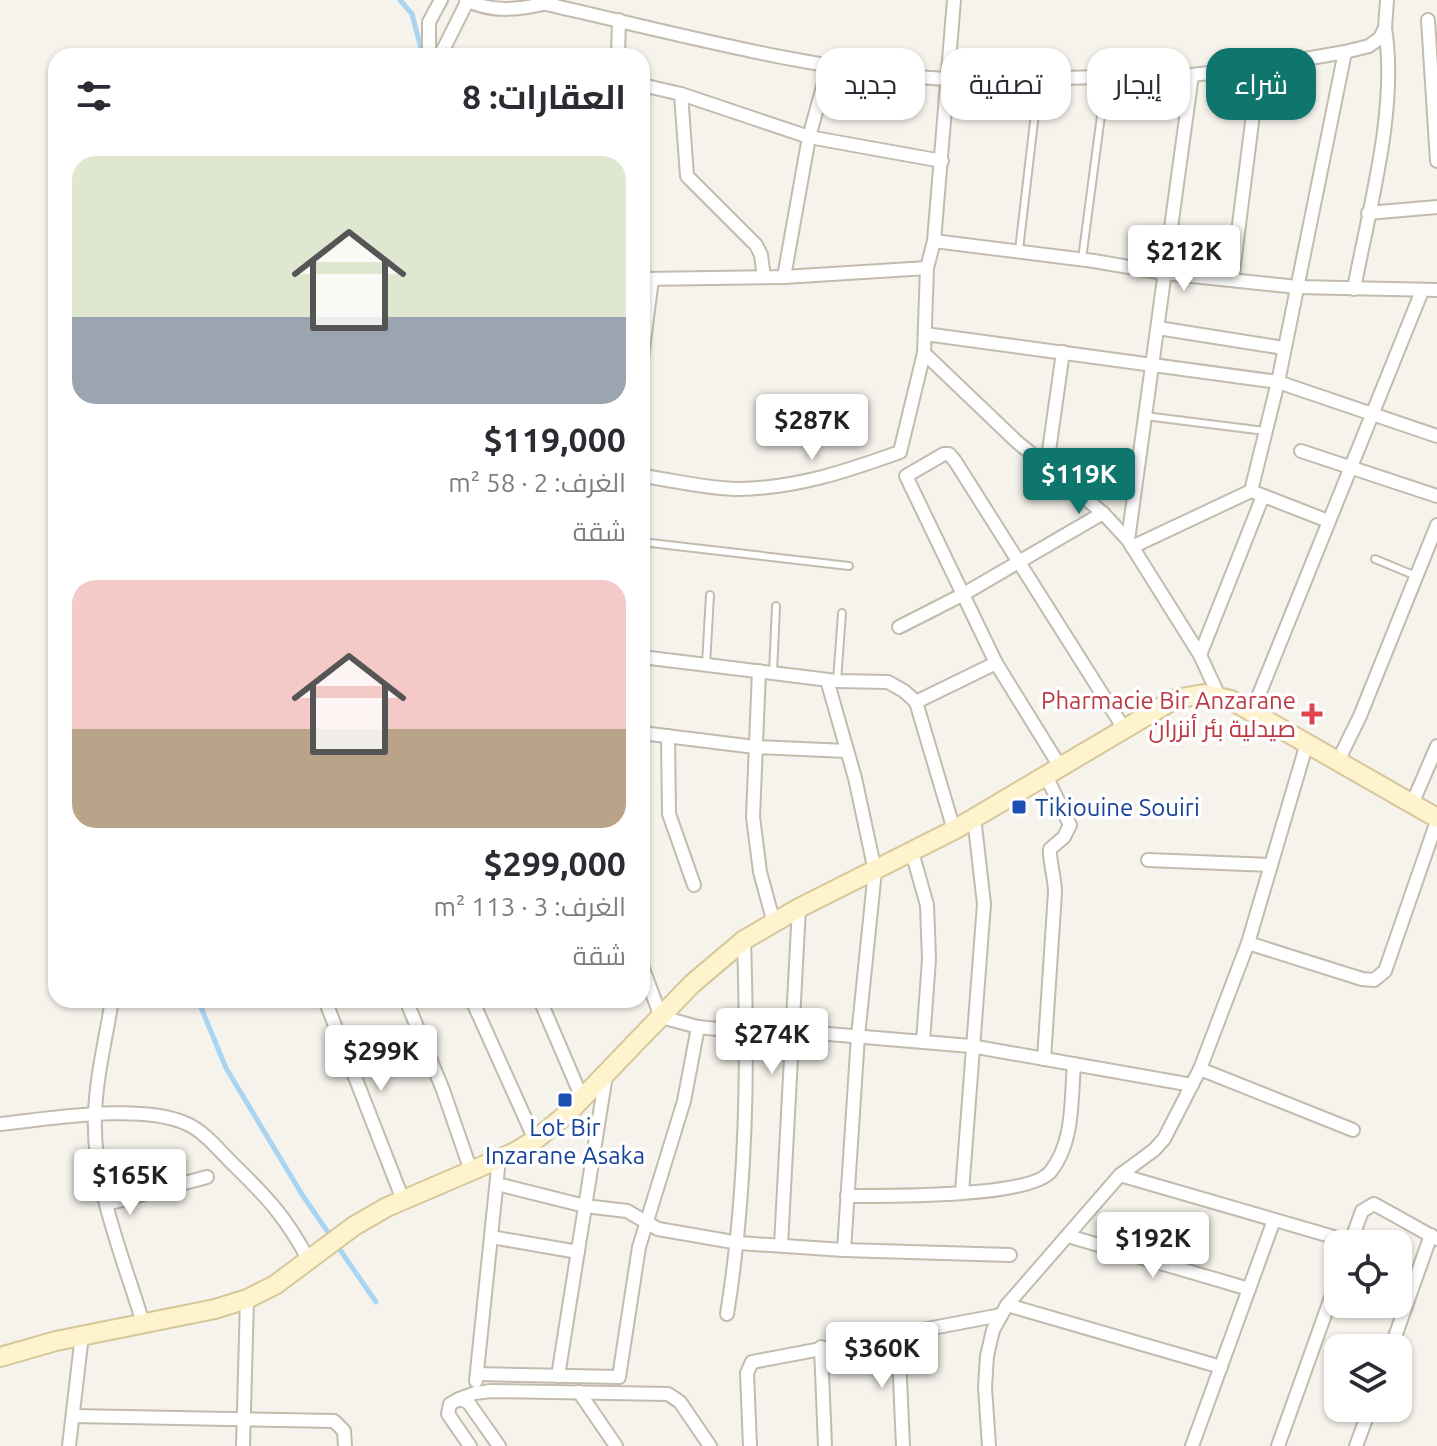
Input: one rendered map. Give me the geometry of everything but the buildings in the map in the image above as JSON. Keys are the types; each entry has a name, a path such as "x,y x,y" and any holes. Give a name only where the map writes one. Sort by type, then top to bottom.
{"street":[{"path":"429,48 429,22 441,0"},
{"path":"444,48 467,0 483,8 503,10 563,0"},
{"path":"951,48 954,0"},
{"path":"1354,289 1388,103 1390,61 1385,28 1387,0"},
{"path":"546,4 816,62"},
{"path":"618,48 619,20"},
{"path":"1428,20 1437,161"},
{"path":"1316,57 1369,46 1380,38 1385,28"},
{"path":"1200,655 1257,493 1266,431 1345,52"},
{"path":"1130,544 1192,75 1206,73"},
{"path":"650,87 681,94 809,137 942,161"},
{"path":"681,94 687,176 756,245 761,255 764,277"},
{"path":"784,277 816,112"},
{"path":"946,120 934,241 927,268 924,353 900,452 906,476 962,595 1052,770 1070,825 1064,837 1050,849 1049,855 1055,870 1055,892 1044,1059"},
{"path":"1232,280 1252,120"},
{"path":"1368,213 1437,207"},
{"path":"934,241 1082,259 1164,273 1297,287 1437,290"},
{"path":"650,279 784,277 927,268"},
{"path":"1252,712 1422,291"},
{"path":"1158,328 1284,348"},
{"path":"925,334 1278,382 1437,436"},
{"path":"1047,465 1063,352"},
{"path":"924,353 1016,441 1103,513 1130,544 1200,655 1219,696"},
{"path":"1301,451 1437,496"},
{"path":"650,477 737,489 793,484 837,475 900,452"},
{"path":"906,476 949,454 1123,727"},
{"path":"1130,544 1257,493 1328,521"},
{"path":"899,627 962,595 1103,513"},
{"path":"1338,761 1437,525"},
{"path":"650,658 832,681 888,682 904,691 916,702 954,830"},
{"path":"916,702 996,663"},
{"path":"759,671 753,817 755,845 774,923"},
{"path":"832,681 875,871 858,1036 844,1250"},
{"path":"0,1357 82,1335 215,1309 247,1299 275,1285 354,1226 403,1200 499,1159 535,1140 606,1075 708,968 744,940 799,908 954,830 1123,727 1175,699 1190,695 1219,696 1252,712 1437,819 1385,971 1374,980 1362,979 1248,943"},
{"path":"650,734 755,747 847,751"},
{"path":"668,736 669,814 694,885"},
{"path":"989,1446 985,1415 987,1356 993,1330 1004,1310 1120,1175 1164,1139 1200,1069 1248,943 1307,743"},
{"path":"1412,804 1437,746"},
{"path":"962,1192 984,904 974,817"},
{"path":"912,852 927,905 929,959 923,1042"},
{"path":"1148,860 1271,865"},
{"path":"781,1245 799,908"},
{"path":"727,1314 739,1243 747,1032 744,940"},
{"path":"650,987 661,1017"},
{"path":"111,1008 95,1115 97,1151 107,1204 143,1323"},
{"path":"328,1008 403,1200"},
{"path":"409,1008 443,1090 471,1171"},
{"path":"476,1008 535,1140"},
{"path":"543,1008 582,1098"},
{"path":"661,1017 698,1027 747,1032 793,1031 971,1046 1192,1085"},
{"path":"477,1374 619,1377 639,1247 684,1101 698,1027"},
{"path":"847,1196 910,1197 1033,1183 1046,1177 1067,1137 1074,1064"},
{"path":"1200,1069 1353,1130"},
{"path":"558,1376 606,1075"},
{"path":"0,1124 95,1115 149,1115 186,1123 204,1135 272,1201 308,1258"},
{"path":"475,1393 499,1159"},
{"path":"1120,1175 1324,1235"},
{"path":"107,1204 207,1177"},
{"path":"497,1184 585,1206 627,1211 658,1229 739,1243 1010,1255"},
{"path":"1355,1230 1362,1211 1374,1204 1434,1237 1396,1334"},
{"path":"1192,1446 1274,1220"},
{"path":"1068,1236 1249,1289"},
{"path":"491,1237 578,1252"},
{"path":"243,1446 247,1299"},
{"path":"750,1446 747,1373 750,1364 756,1360 1004,1310 1221,1367"},
{"path":"1278,1446 1324,1317"},
{"path":"898,1333 903,1446"},
{"path":"69,1446 82,1335"},
{"path":"821,1347 825,1446"},
{"path":"579,1392 616,1446"},
{"path":"470,1446 448,1414 450,1404 459,1399 475,1393 579,1392 672,1396 680,1402 710,1446"},
{"path":"459,1399 468,1402 499,1446"},
{"path":"73,1416 334,1421 344,1431 345,1446"},
{"path":"1356,1446 1365,1422"}],"lane":[{"path":"1019,252 1034,120"},
{"path":"1082,259 1100,120"},
{"path":"1145,416 1266,431"},
{"path":"650,543 849,566"},
{"path":"1375,559 1416,576"},
{"path":"706,665 710,595"},
{"path":"773,673 776,606"},
{"path":"832,681 842,613"}],"waterway":[{"path":"400,0 412,14 421,48"},
{"path":"201,1008 226,1068 303,1196 376,1302"}],"place":[{"name":"Pharmacie Bir Anzarane صيدلية بئر أنزران","path":"1312,714"},
{"name":"Tikiouine Souiri","path":"1019,807"},
{"name":"Lot Bir Inzarane Asaka","path":"565,1100"}]}
